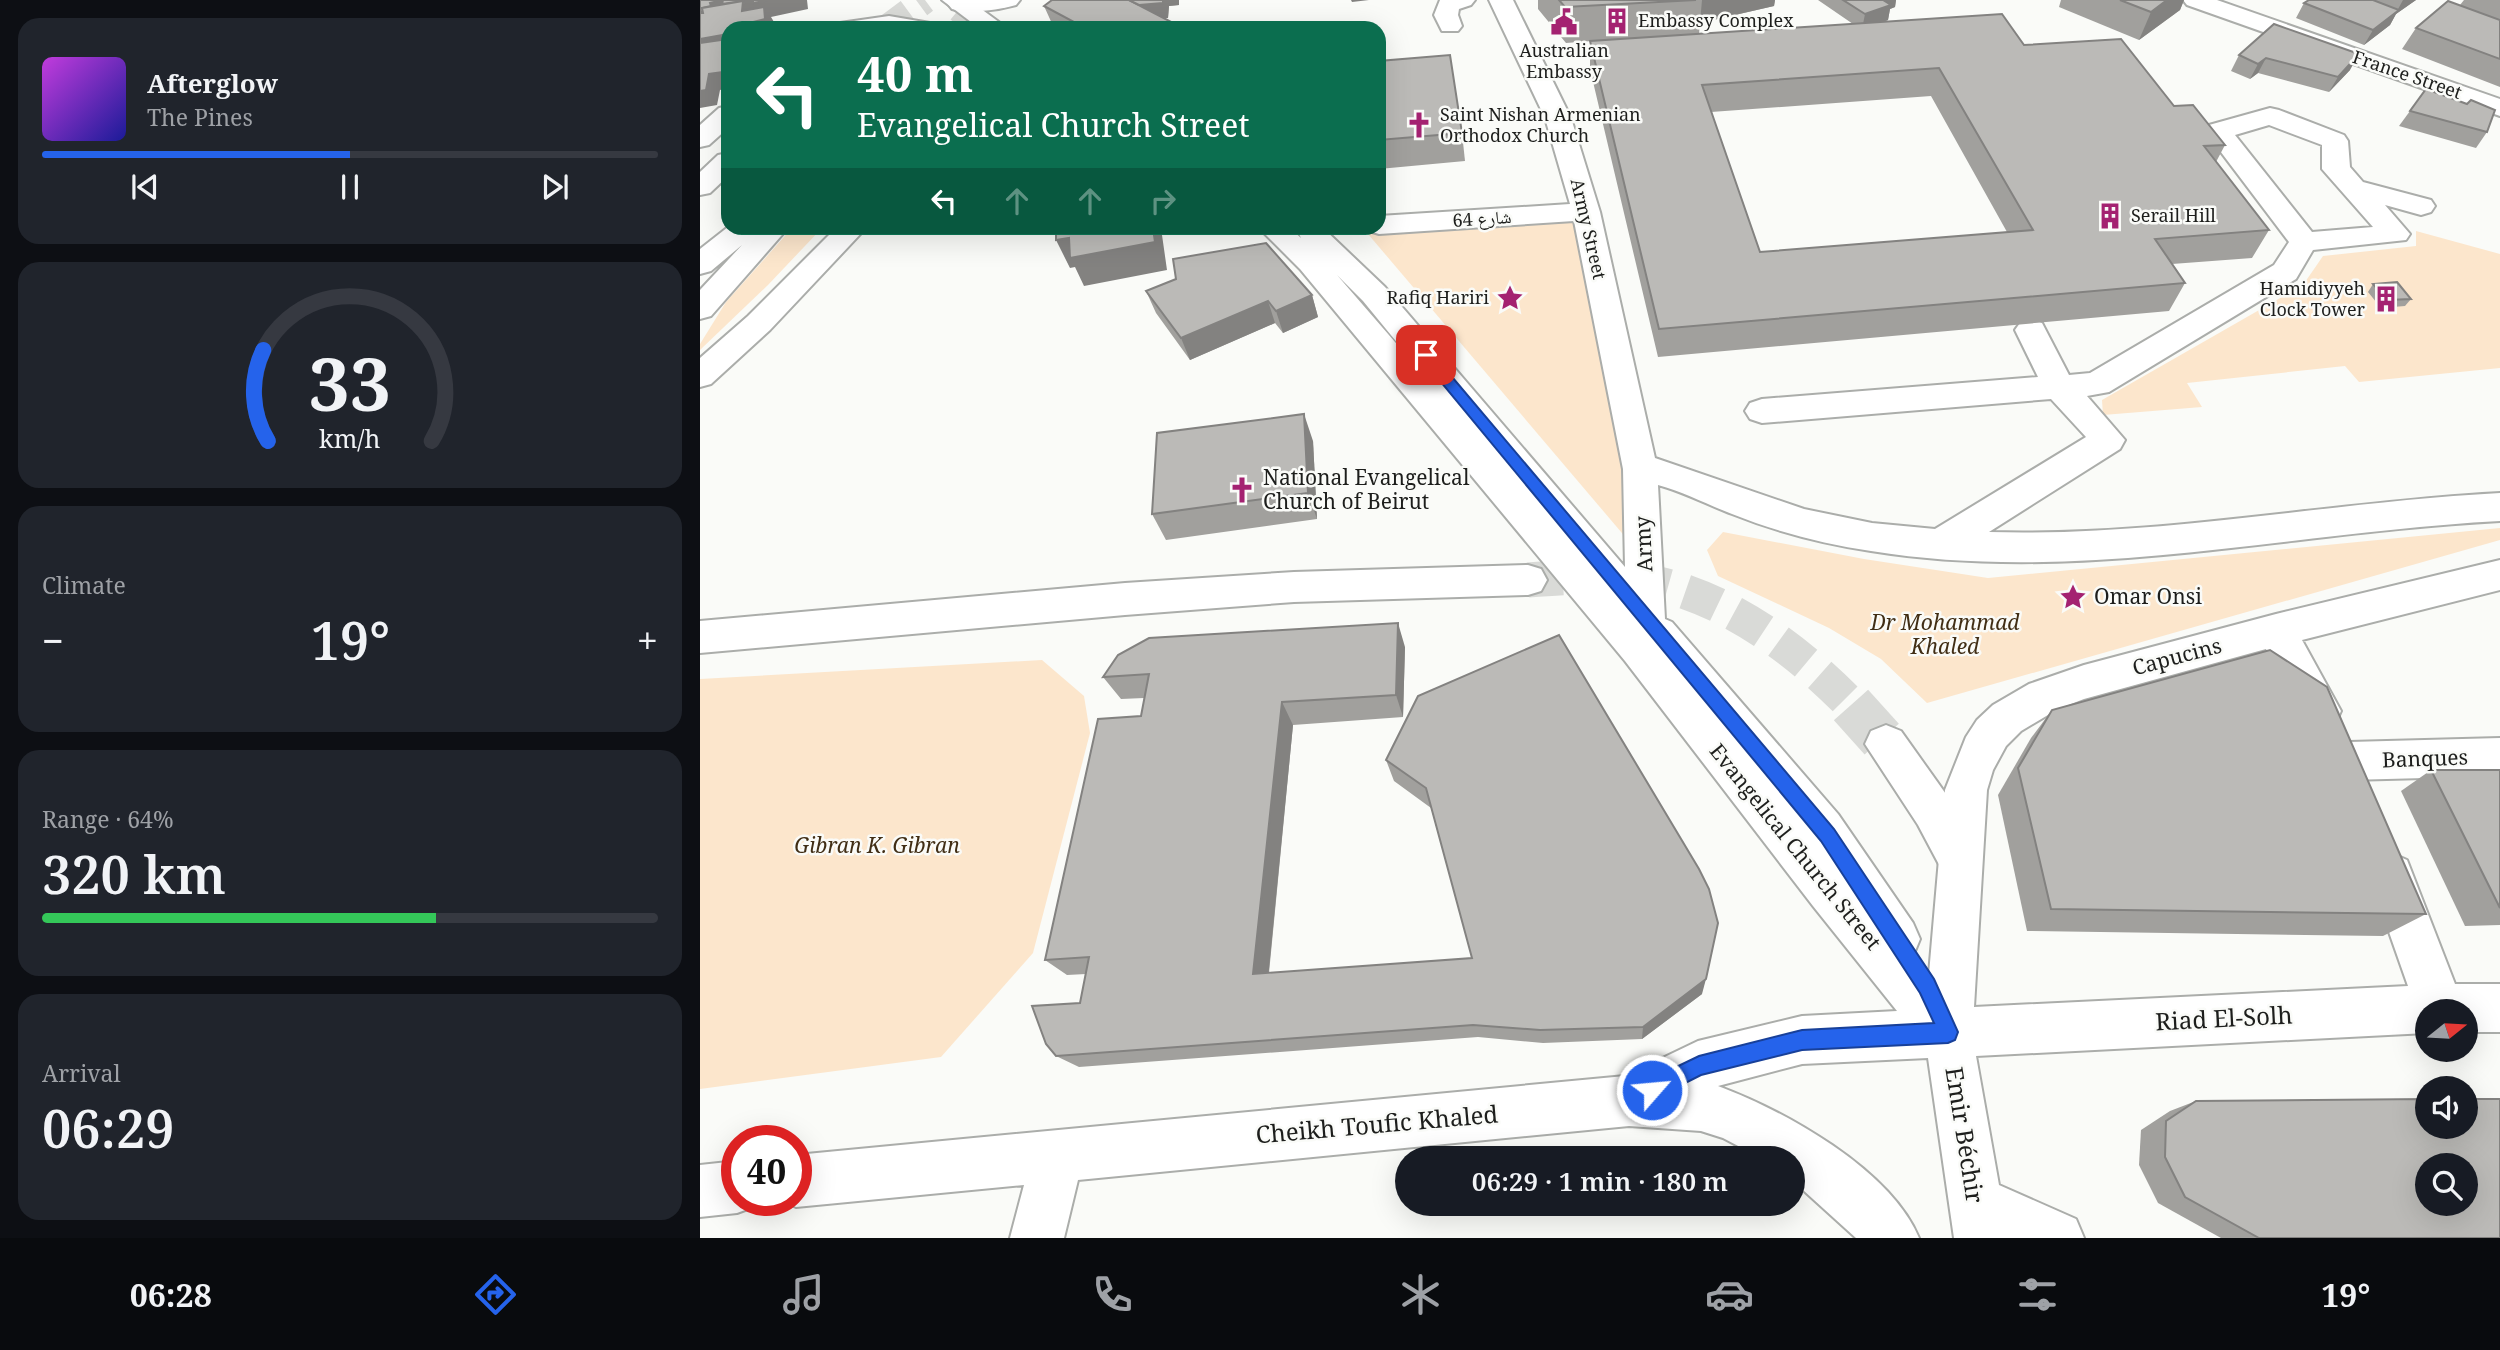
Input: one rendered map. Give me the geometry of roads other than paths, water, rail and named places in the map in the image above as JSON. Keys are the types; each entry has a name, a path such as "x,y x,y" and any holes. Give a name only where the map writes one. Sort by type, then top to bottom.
{"main road":[{"path":"957,2 1008,0"},
{"path":"1016,21 1031,0"},
{"path":"1450,26 1446,15 1448,5 1463,0"},
{"name":"Army Street","path":"1501,0 1558,118 1586,212 1640,469"},
{"name":"France Street","path":"2195,0 2500,108"},
{"path":"957,2 985,21"},
{"path":"849,17 876,21"},
{"path":"2270,116 2335,141 2336,169 2396,234 2304,242 2218,131 2270,116"},
{"path":"700,139 721,120"},
{"path":"700,187 721,168"},
{"path":"2355,188 2421,206"},
{"name":"شارع 64","path":"1386,225 1586,212"},
{"path":"700,264 736,235"},
{"path":"700,309 768,235"},
{"path":"700,376 799,284 845,235"},
{"name":"Evangelical Church Street","path":"1296,235 1310,262 1635,626 1878,952 1948,1032"},
{"path":"1762,411 2097,384 2285,272 2304,242"},
{"path":"1940,544 2108,440 2059,387 2031,330"},
{"path":"1640,469 1673,475 1756,509 1800,523 1862,536 1940,544 2085,546 2154,542 2427,511 2500,507"},
{"name":"Army","path":"1635,626 1640,469"},
{"name":"Capucins","path":"1948,1032 1966,790 1984,743 2005,719 2036,699 2073,686 2276,629 2500,575"},
{"path":"700,637 1268,589 1528,580"},
{"path":"2276,629 2363,800 2437,999"},
{"path":"1886,744 1933,811 1959,857"},
{"name":"Banques","path":"2363,800 2500,757"},
{"name":"Riad El-Solh","path":"2478,1007 2500,1007"},
{"name":"Riad El-Solh","path":"1948,1032 2415,1009"},
{"name":"Cheikh Toufic Khaled","path":"812,1179 1629,1101 1699,1066 1802,1040 1948,1032"},
{"name":"Emir Béchir","path":"1948,1032 1978,1219"},
{"path":"1629,1101 1708,1107 1768,1133 1822,1171 1869,1210 1892,1238"},
{"path":"1037,1238 1058,1155"},
{"path":"700,1191 721,1189"},
{"path":"1978,1219 2057,1238"}],"tunnel":[{"path":"896,21 925,0"},
{"path":"967,21 984,0"},
{"path":"1528,580 1587,577 1631,579 1675,588 1704,599 1732,612 1784,646 1852,706"},
{"path":"1852,706 1886,744"}],"place":[{"name":"Embassy Complex","path":"1617,21"},
{"name":"Australian Embassy","path":"1564,22"},
{"name":"Saint Nishan Armenian Orthodox Church","path":"1419,125"},
{"name":"Serail Hill","path":"2110,216"},
{"name":"Rafiq Hariri","path":"1510,298"},
{"name":"Hamidiyyeh Clock Tower","path":"2386,299"},
{"name":"National Evangelical Church of Beirut","path":"1242,490"},
{"name":"Omar Onsi","path":"2073,597"}],"park label":[{"name":"Dr Mohammad Khaled","path":"1945,635"},
{"name":"Gibran K. Gibran","path":"877,846"}]}
